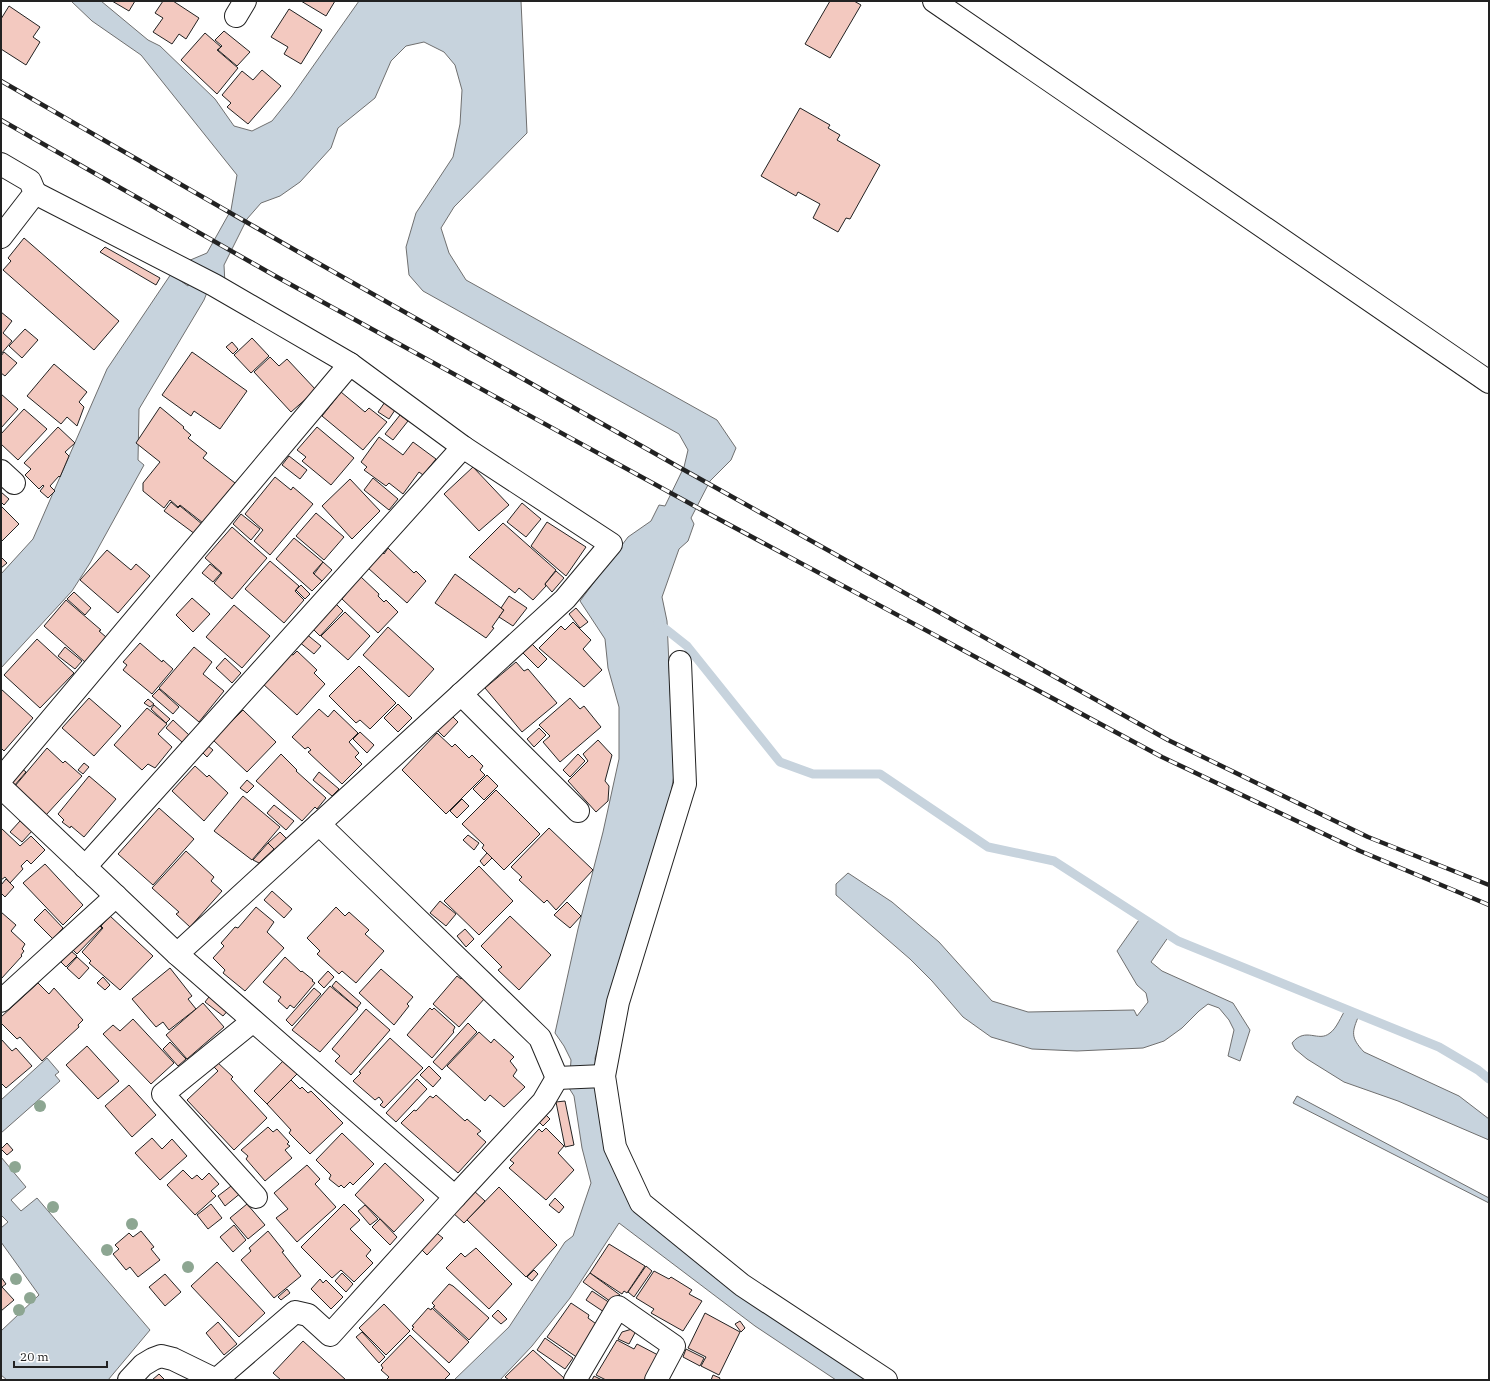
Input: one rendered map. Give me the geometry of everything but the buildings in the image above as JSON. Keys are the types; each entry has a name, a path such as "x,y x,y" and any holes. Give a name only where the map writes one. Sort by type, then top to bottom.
{"street":[{"path":"934,1 1489,382"},
{"path":"1,164 30,181 35,193 214,285 350,364 463,447 612,544 565,599 177,954"},
{"path":"1,237 35,193"},
{"path":"350,364 2,788 177,954 455,1197"},
{"path":"85,867 463,447"},
{"path":"680,662 685,784 618,1002 600,1075 615,1148 641,1203 742,1285 886,1380"},
{"path":"460,694 578,811"},
{"path":"319,824 540,1038 557,1078"},
{"path":"1,1001 116,896"},
{"path":"253,1021 163,1094 256,1197"},
{"path":"557,1078 600,1075"},
{"path":"129,1380 143,1365 153,1358 161,1356 173,1359 216,1380 295,1312 308,1315 330,1335 543,1102 557,1078"},
{"path":"576,1380 618,1308 674,1346 656,1380"}],"shaded area":[{"path":"71,1 101,1 148,40 160,46 215,99 234,126 252,131 272,121 292,96 359,1 521,1 527,133 454,207 441,228 449,253 466,280 717,420 736,448 731,460 710,481 691,518 694,524 688,541 679,549 662,597 667,621 674,775 665,827 595,1058 598,1088 630,1199 871,1380 836,1380 755,1326 619,1223 570,1298 532,1346 500,1380 454,1380 509,1327 565,1242 573,1236 591,1183 582,1148 574,1096 569,1088 571,1060 555,1033 578,929 603,832 619,759 619,707 608,668 605,639 580,601 628,537 651,521 659,505 665,506 684,467 688,450 679,434 423,291 409,275 406,247 416,213 453,157 460,124 462,90 455,65 444,52 424,42 406,46 391,61 375,98 338,128 331,148 300,182 280,196 261,203 247,219 224,265 225,284 212,280 204,300 139,409 138,460 144,465 90,563 72,591 1,668 1,574 33,539 107,369 171,274 188,286 198,269 188,261 207,253 231,210 237,175 141,55 92,21"},
{"path":"848,873 892,902 939,942 992,1001 1028,1012 1134,1010 1137,1016 1148,1002 1146,993 1137,985 1117,951 1141,917 1169,936 1151,962 1162,971 1233,1003 1250,1030 1240,1061 1228,1056 1234,1030 1229,1020 1219,1008 1208,1004 1182,1028 1164,1041 1143,1048 1077,1051 1032,1049 991,1037 963,1017 932,981 910,959 836,895 836,884"},
{"path":"1346,1009 1359,1015 1354,1030 1354,1038 1364,1052 1459,1096 1489,1119 1489,1140 1398,1101 1344,1082 1307,1059 1295,1049 1292,1043 1297,1038 1307,1035 1325,1036 1330,1033 1337,1025"},
{"path":"47,1058 59,1072 55,1075 60,1081 1,1133 1,1100"},
{"path":"1297,1096 1489,1198 1489,1203 1293,1103"},
{"path":"1,1157 26,1187 11,1200 21,1211 37,1198 150,1330 108,1380 7,1380 1,1375 1,1331 39,1295 1,1242 1,1228 8,1222 1,1215"}],"waterway":[{"path":"658,623 687,646 780,762 813,774 880,774 988,847 1054,861 1178,941 1439,1047 1478,1070 1489,1079"}],"railway":[{"path":"1,81 295,250 677,466 1168,740 1368,837 1489,885"},
{"path":"1,120 277,277 700,509 1162,757 1360,851 1489,905"}]}
